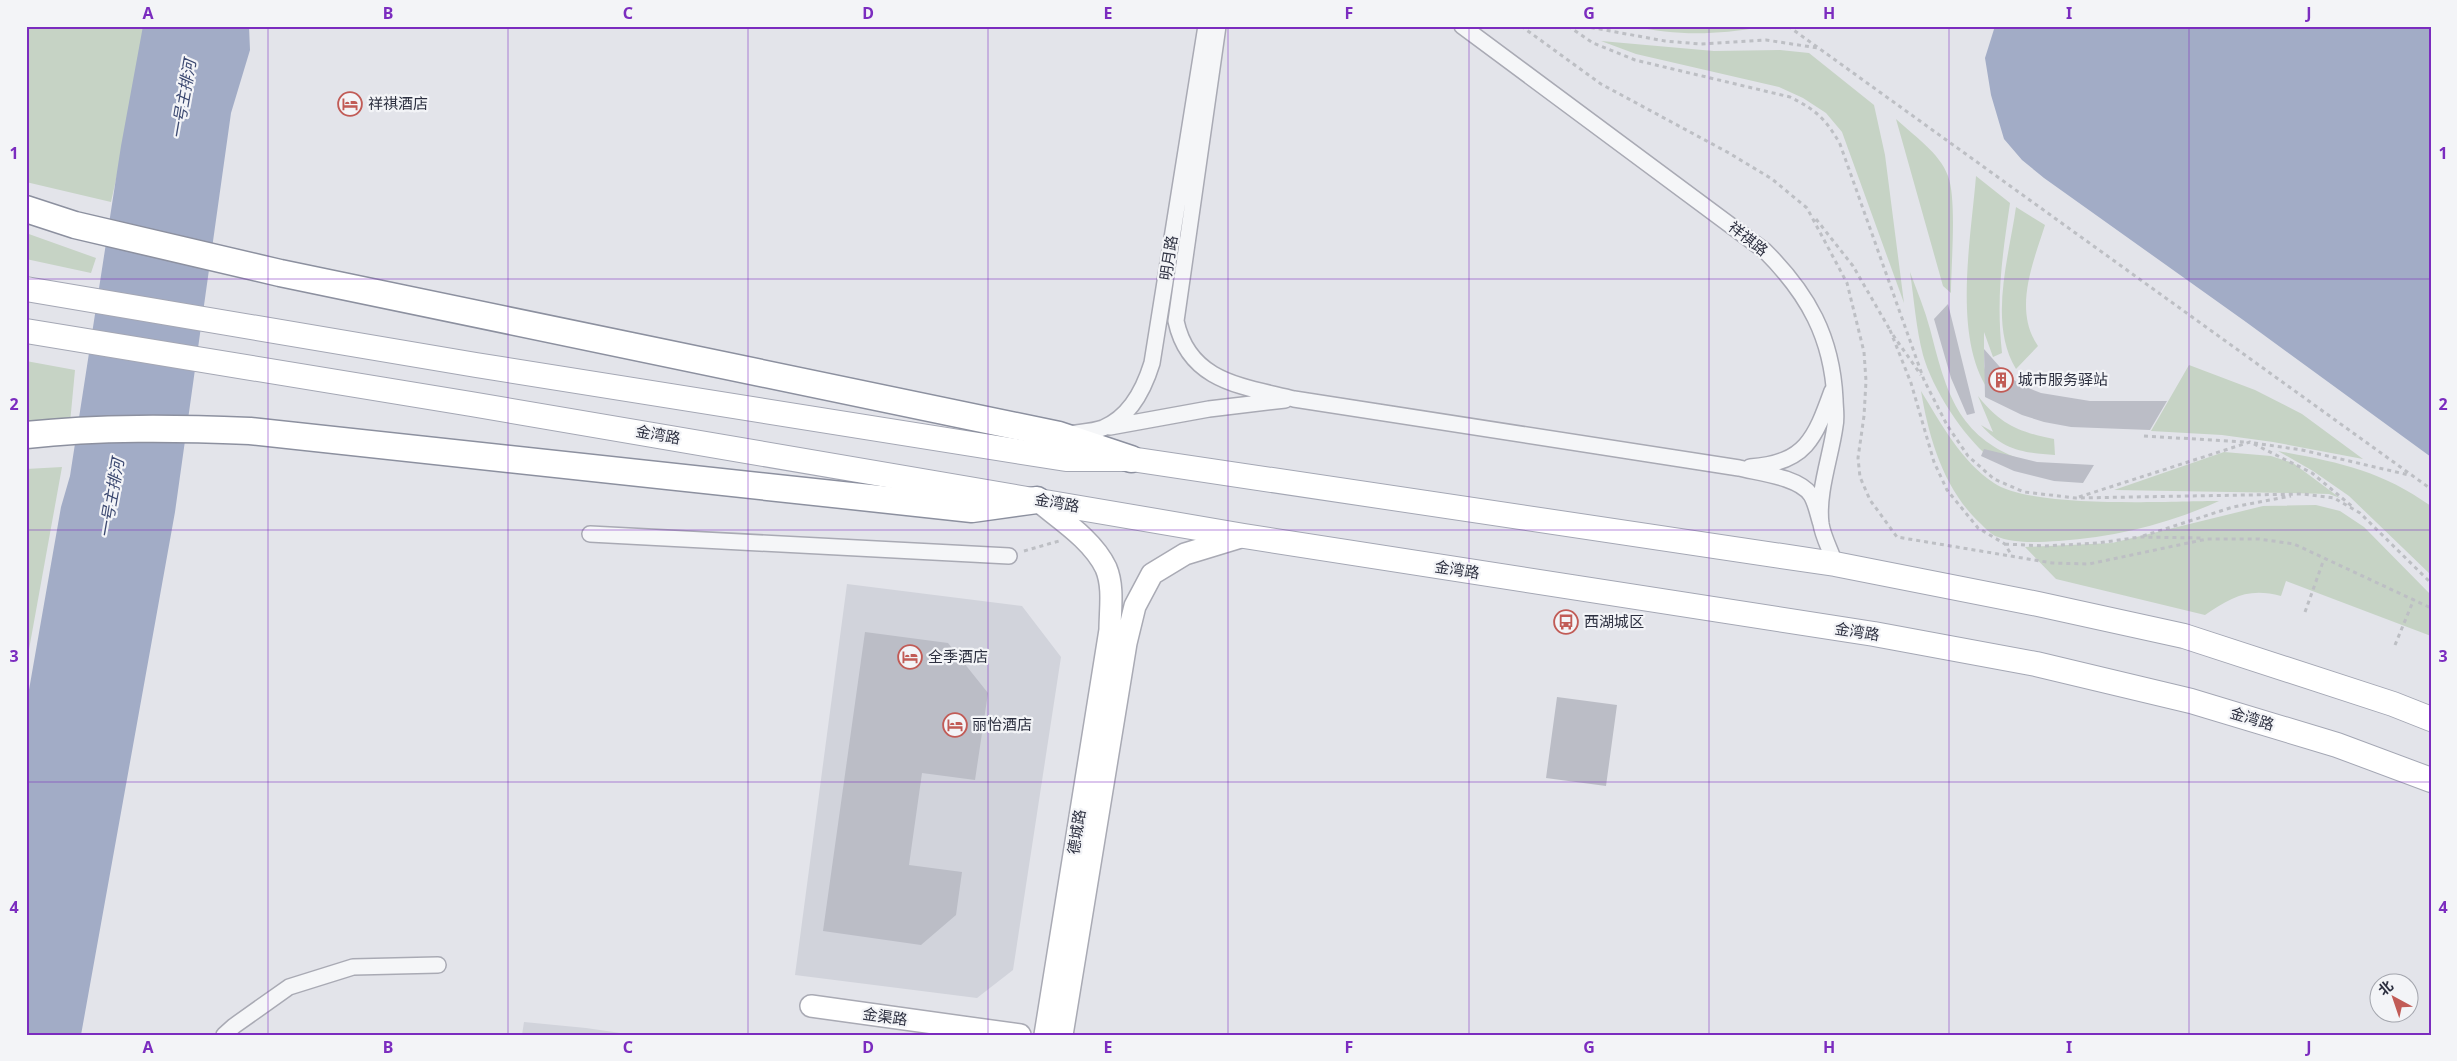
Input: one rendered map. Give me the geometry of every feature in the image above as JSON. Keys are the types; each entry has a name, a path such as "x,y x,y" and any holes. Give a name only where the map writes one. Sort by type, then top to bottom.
{"highway":[{"path":"26,209 75,225 280,273 1059,436 1131,459"},
{"path":"26,435 72,430 140,427 250,431 972,510 1037,500"}],"main road":[{"path":"26,289 476,366 1066,459 1131,459 1835,564 2038,604 2184,636 2393,704 2431,719"},
{"name":"金湾路","path":"26,331 472,404 1244,536 1874,634 2036,664 2200,704 2337,745 2431,780"}],"street":[{"name":"明月路","path":"1059,436 1102,428 1124,414 1137,399 1147,381 1152,363 1206,26"},
{"name":"明月路","path":"1218,26 1177,302 1176,321 1180,338 1191,358 1209,373 1228,382 1294,399"},
{"name":"祥祺路","path":"1462,26 1765,251 1789,276 1804,297 1819,324 1827,350 1834,385 1836,424 1823,490 1821,524 1835,564"},
{"path":"1739,468 1765,466 1786,460 1804,448 1818,430 1834,385"},
{"path":"1102,428 1209,409 1294,399 1739,468 1795,482 1805,488 1812,496 1821,524"},
{"path":"1037,500 1079,535 1106,568 1118,636"},
{"path":"590,534 1009,556"},
{"path":"1118,636 1152,574 1185,554 1244,536"},
{"name":"德城路","path":"1045,1035 1118,636"},
{"name":"德城路","path":"1062,1035 1118,636"},
{"path":"224,1035 289,988 353,967 438,965"},
{"name":"金渠路","path":"810,1006 1020,1035"}],"path":[{"path":"1521,26 1601,84 1729,153 1772,179 1809,211 1853,266 1890,330 1924,380 1947,425 1968,456 1994,479 2024,492 2076,498 2303,494 2334,498 2360,513"},
{"path":"1568,26 1593,43 1635,60 1790,97 1812,108 1829,124 1840,144 1924,380"},
{"path":"1583,26 1665,41 1716,44 1766,40 1818,48"},
{"path":"1788,26 2431,489"},
{"path":"1809,211 1847,283 1864,352 1866,381 1864,416 1858,458 1860,477 1870,500 1897,537 2052,563 2089,564 2207,539"},
{"path":"1890,330 1911,383 1934,462 1947,490 1978,528 2005,544 2012,556"},
{"path":"2144,436 2250,442 2302,450 2413,476"},
{"path":"2076,498 2250,442 2312,473 2360,513 2431,583"},
{"path":"2140,537 2233,506 2303,494"},
{"path":"1009,556 1079,535"},
{"path":"2005,544 2072,545 2140,537 2259,539 2294,544 2431,608"},
{"path":"2305,612 2324,559"},
{"path":"2395,646 2414,599"}],"shaded area":[{"path":"847,584 1022,606 1061,657 1013,970 977,998 795,975"},
{"path":"524,1022 586,1028 634,1035 522,1035"}],"green space":[{"path":"26,26 144,26 141,67 111,202 26,182"},
{"path":"1632,26 1761,27 1728,32 1681,33"},
{"path":"1601,41 1714,51 1780,50 1809,53 1874,105 1885,155 1904,303 1842,132 1826,113 1803,98 1779,87 1636,54"},
{"path":"1896,119 1933,152 1948,176 1951,187 1953,216 1951,293 1943,286"},
{"path":"1976,176 2010,203 2002,260 2000,296 2002,353 1993,357 1984,332 1984,366 1992,395 1979,373 1971,348 1968,319 1968,259"},
{"path":"2016,207 2045,225 2031,270 2026,302 2031,332 2038,346 2016,369 2008,351 2003,331 2002,311 2003,289"},
{"path":"26,233 96,258 91,273 26,259"},
{"path":"1910,272 1926,315 1941,370 1956,405 1966,421 1979,435 1995,447 2015,457 1989,457 1979,448 1959,424 1933,382 1923,355"},
{"path":"26,361 75,370 70,423 26,429"},
{"path":"2189,365 2255,390 2302,414 2363,459 2273,442 2222,435 2151,431"},
{"path":"1921,391 1953,442 1972,464 1994,483 2013,491 2038,497 2102,502 2219,501 2161,523 2121,533 2059,541 2035,542 2003,539 1986,529 1968,510 1948,480 1934,445"},
{"path":"1978,396 2003,421 2021,430 2054,439 2055,455 2014,449 1997,440 1981,425 1993,432"},
{"path":"2278,451 2358,469 2394,484 2431,506 2431,575 2349,496 2313,471"},
{"path":"2224,452 2271,456 2293,463 2340,498 2329,494 2114,490"},
{"path":"62,467 26,666 26,469"},
{"path":"2316,505 2340,511 2364,527 2431,595 2431,636 2286,581 2281,596 2270,593 2241,595 2223,603 2205,615 2056,579 2025,547 2112,543 2263,506"}],"water":[{"name":"一号主排河","path":"143,26 249,26 250,50 231,113 175,512 81,1035 26,1035 26,707 61,507 70,476 121,146"},
{"path":"1995,26 2431,26 2431,457 2044,178 2022,160 2004,139 1991,95 1985,58"}],"building":[{"path":"1948,304 1975,413 1967,415 1951,378 1934,319"},
{"name":"城市服务驿站","path":"1984,349 2007,375 2021,385 2041,393 2090,401 2167,401 2150,430 2071,427 2044,422 2022,415 1985,397"},
{"path":"1984,449 2037,462 2094,465 2083,483 2054,481 2014,471 1981,456"},
{"path":"865,632 948,643 988,693 975,780 922,773 909,865 962,872 956,915 921,945 823,931"},
{"path":"1557,697 1617,705 1606,786 1546,778"}],"place":[{"name":"祥祺酒店","path":"350,104"},
{"name":"城市服务驿站","path":"2001,380"},
{"name":"西湖城区","path":"1566,622"},
{"name":"全季酒店","path":"910,657"},
{"name":"丽怡酒店","path":"955,725"}]}
